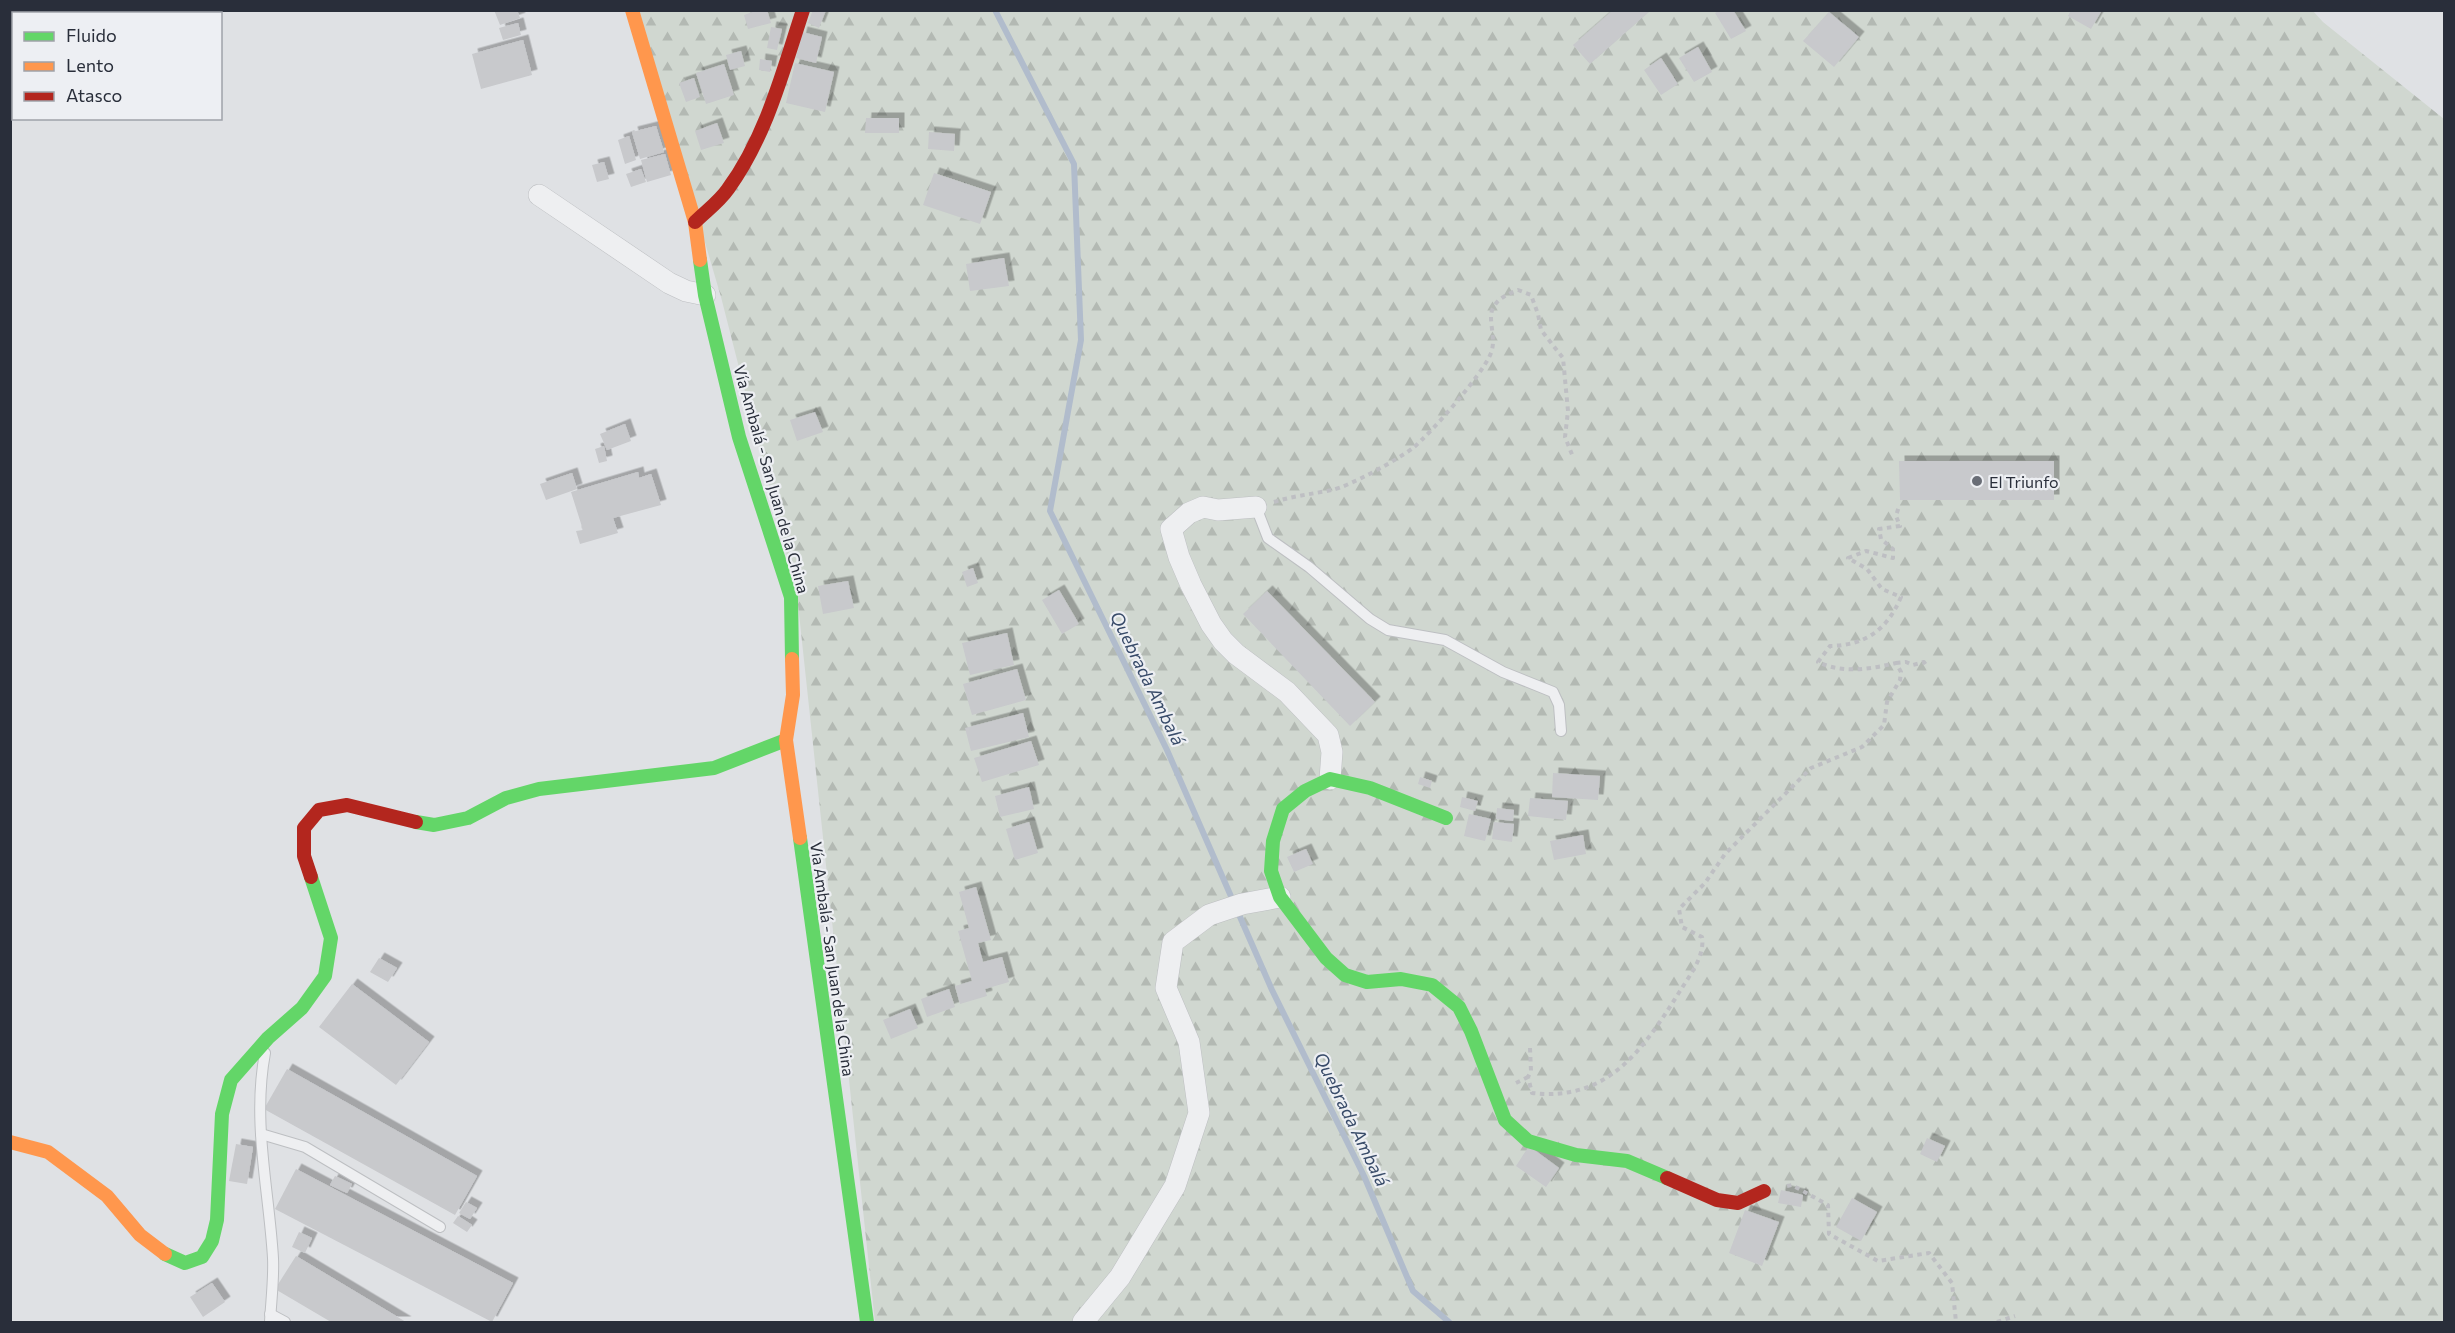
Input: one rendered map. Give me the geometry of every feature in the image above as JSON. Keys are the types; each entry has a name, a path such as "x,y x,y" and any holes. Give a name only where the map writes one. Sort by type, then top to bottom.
{"street":[{"name":"Vía Ambalá - San Juan de la China","path":"632,10 695,222 705,295 739,437 791,597 793,695 786,740 867,1323"},
{"path":"695,222 727,191 746,162 761,130 803,10"},
{"path":"539,195 669,283 686,291 705,295"},
{"path":"1256,507 1218,510 1203,507 1190,513 1171,529 1179,557 1211,624 1223,641 1236,654 1287,692 1328,735 1332,752 1330,779"},
{"path":"10,1142 48,1152 107,1196 140,1235 163,1253 186,1263 202,1257 212,1241 217,1220 222,1114 231,1080 268,1038 302,1008 326,976 331,938 304,856 304,828 319,810 347,805 393,818 434,825 468,818 506,798 539,789 714,768 786,740"},
{"path":"1446,818 1371,788 1330,779 1305,791 1283,809 1273,842 1271,872 1280,897 1326,958 1345,975 1367,982 1401,979 1432,985 1459,1007 1471,1031 1505,1120 1528,1141 1576,1155 1627,1161 1718,1200 1738,1203 1764,1191"},
{"path":"1083,1323 1120,1277 1175,1186 1199,1113 1189,1042 1166,988 1173,942 1209,915 1242,903 1280,897"}],"lane":[{"path":"1256,507 1268,538 1309,567 1370,620 1388,630 1445,640 1503,672 1553,692 1559,705 1560,731"},
{"path":"268,1038 259,1083 261,1134 273,1260 270,1318 285,1323"},
{"path":"261,1134 305,1147 440,1227"}],"path":[{"path":"1256,507 1296,495 1334,489 1371,472 1413,448 1465,391 1490,355 1495,338 1491,323 1492,309 1504,296 1518,290 1531,295 1539,314 1541,330 1563,358 1568,411 1565,437 1573,457"},
{"path":"1899,506 1896,516 1900,526 1879,529 1881,539 1893,549 1893,558 1866,551 1848,558 1867,569 1882,589 1901,597 1893,616 1869,638 1847,645 1830,646 1818,662 1847,669 1868,670 1906,662 1913,665 1924,662 1926,665"},
{"path":"1530,1048 1531,1064 1528,1077 1532,1092 1554,1095 1606,1079 1634,1057 1685,983 1703,947 1701,937 1682,927 1679,909 1705,883 1725,854 1812,768 1862,747 1884,725 1887,702 1900,680 1901,672 1896,663"},
{"path":"1764,1191 1792,1185 1828,1205 1829,1234 1878,1260 1929,1253 1952,1283 1956,1323"},
{"path":"1997,1323 2015,1316"}],"green space":[{"path":"637,11 2313,11 2323,22 2444,119 2444,1322 875,1322 797,595 721,297"}],"building":[{"path":"494,10 517,10 520,18 500,25"},
{"path":"758,10 767,10 771,23 748,29 744,15"},
{"path":"813,10 826,10 819,28 808,23"},
{"path":"1613,10 1651,10 1590,64 1573,45"},
{"path":"1720,10 1733,10 1746,31 1731,39 1715,13"},
{"path":"2071,10 2102,10 2091,29 2068,16"},
{"path":"1829,12 1859,37 1834,67 1803,41"},
{"path":"518,23 521,35 503,40 499,28"},
{"path":"771,27 782,29 777,50 767,48"},
{"path":"802,32 822,37 816,63 796,58"},
{"path":"523,40 532,75 481,89 472,54"},
{"path":"1698,47 1712,72 1694,82 1679,58"},
{"path":"741,51 745,66 730,70 726,55"},
{"path":"1661,58 1678,84 1661,95 1644,70"},
{"path":"760,59 772,61 770,72 759,70"},
{"path":"795,63 834,72 825,112 786,103"},
{"path":"724,64 734,95 706,104 696,73"},
{"path":"694,78 700,97 686,102 679,83"},
{"path":"866,118 899,118 899,133 865,133"},
{"path":"717,123 724,143 701,150 695,131"},
{"path":"656,126 664,152 640,159 632,132"},
{"path":"929,132 955,134 954,151 928,149"},
{"path":"629,136 636,160 625,164 618,140"},
{"path":"665,154 671,175 647,182 641,160"},
{"path":"604,162 609,179 597,182 592,165"},
{"path":"641,169 646,182 631,187 626,174"},
{"path":"934,173 991,192 980,224 923,205"},
{"path":"1004,258 1009,286 970,291 966,264"},
{"path":"815,412 823,432 797,441 790,420"},
{"path":"625,424 631,441 607,450 600,434"},
{"path":"604,446 607,461 599,463 595,449"},
{"name":"El Triunfo","path":"1899,461 2054,461 2054,500 1900,500"},
{"path":"638,472 639,478 651,474 661,505 613,518 618,533 580,544 576,531 583,530 571,492"},
{"path":"572,473 577,489 546,500 540,484"},
{"path":"973,568 978,583 967,587 962,572"},
{"path":"848,581 854,608 823,614 818,586"},
{"path":"1059,590 1079,624 1062,634 1042,600"},
{"path":"1267,591 1375,702 1350,726 1243,614"},
{"path":"1007,633 1014,665 970,675 962,643"},
{"path":"1017,669 1026,700 972,715 963,684"},
{"path":"1023,713 1029,737 971,751 965,728"},
{"path":"1031,741 1039,765 982,782 974,758"},
{"path":"1553,773 1600,776 1598,800 1552,797"},
{"path":"1420,777 1432,781 1430,788 1418,784"},
{"path":"1029,787 1034,809 1000,817 995,796"},
{"path":"1462,797 1478,801 1475,811 1460,807"},
{"path":"1530,798 1568,801 1566,820 1528,816"},
{"path":"1497,808 1514,810 1513,821 1496,819"},
{"path":"1469,814 1491,819 1485,841 1464,836"},
{"path":"1029,822 1038,853 1015,860 1006,829"},
{"path":"1494,822 1514,824 1512,842 1492,839"},
{"path":"1583,835 1586,854 1554,860 1550,841"},
{"path":"1306,849 1313,864 1294,872 1287,857"},
{"path":"976,887 991,940 978,943 983,962 1002,957 1009,982 985,989 987,996 960,1004 955,986 972,981 958,931 969,928 959,892"},
{"path":"379,958 397,968 388,982 370,972"},
{"path":"352,984 429,1042 396,1085 319,1027"},
{"path":"949,989 955,1007 927,1017 921,999"},
{"path":"910,1009 918,1028 891,1039 883,1020"},
{"path":"287,1069 477,1176 455,1215 264,1109"},
{"path":"1927,1138 1945,1146 1937,1162 1920,1154"},
{"path":"236,1144 253,1147 247,1184 229,1181"},
{"path":"1529,1146 1559,1168 1546,1187 1516,1166"},
{"path":"296,1169 513,1283 492,1322 275,1209"},
{"path":"335,1176 352,1184 347,1193 330,1185"},
{"path":"1781,1190 1803,1195 1801,1207 1778,1203"},
{"path":"1852,1198 1877,1212 1861,1241 1836,1227"},
{"path":"466,1202 477,1208 470,1219 459,1213"},
{"path":"1745,1210 1779,1222 1762,1266 1729,1253"},
{"path":"458,1216 472,1225 467,1232 453,1223"},
{"path":"299,1232 312,1238 305,1253 292,1247"},
{"path":"296,1256 406,1322 331,1322 275,1289"},
{"path":"212,1283 225,1302 203,1317 190,1297"}],"waterway":[{"name":"Quebrada Ambalá","path":"995,10 1074,164 1081,340 1050,511 1167,750 1272,990 1364,1176 1413,1291 1449,1322"}],"traffic: fast":[{"path":"700,260 705,295 739,437 791,597 792,659"},
{"path":"416,822 434,825 468,818 506,798 539,789 714,768 786,740"},
{"path":"1446,818 1370,788 1330,779 1305,791 1283,809 1273,841 1271,871 1280,897 1326,958 1345,975 1367,982 1401,979 1432,985 1459,1007 1471,1031 1505,1120 1528,1141 1576,1155 1627,1161 1667,1178"},
{"path":"800,838 867,1322"},
{"path":"165,1254 185,1263 202,1257 212,1241 217,1220 222,1114 231,1080 268,1038 302,1008 325,976 331,938 311,877"}],"traffic: slow":[{"path":"632,10 695,222 700,260"},
{"path":"792,659 793,695 786,740 800,838"},
{"path":"10,1142 48,1152 107,1196 140,1235 165,1254"}],"traffic: jam":[{"path":"695,222 724,194 753,148 772,103 803,10"},
{"path":"311,877 304,856 304,828 319,810 347,805 416,822"},
{"path":"1667,1178 1717,1200 1738,1203 1764,1191"}],"place":[{"name":"El Triunfo","path":"1977,481"}]}
